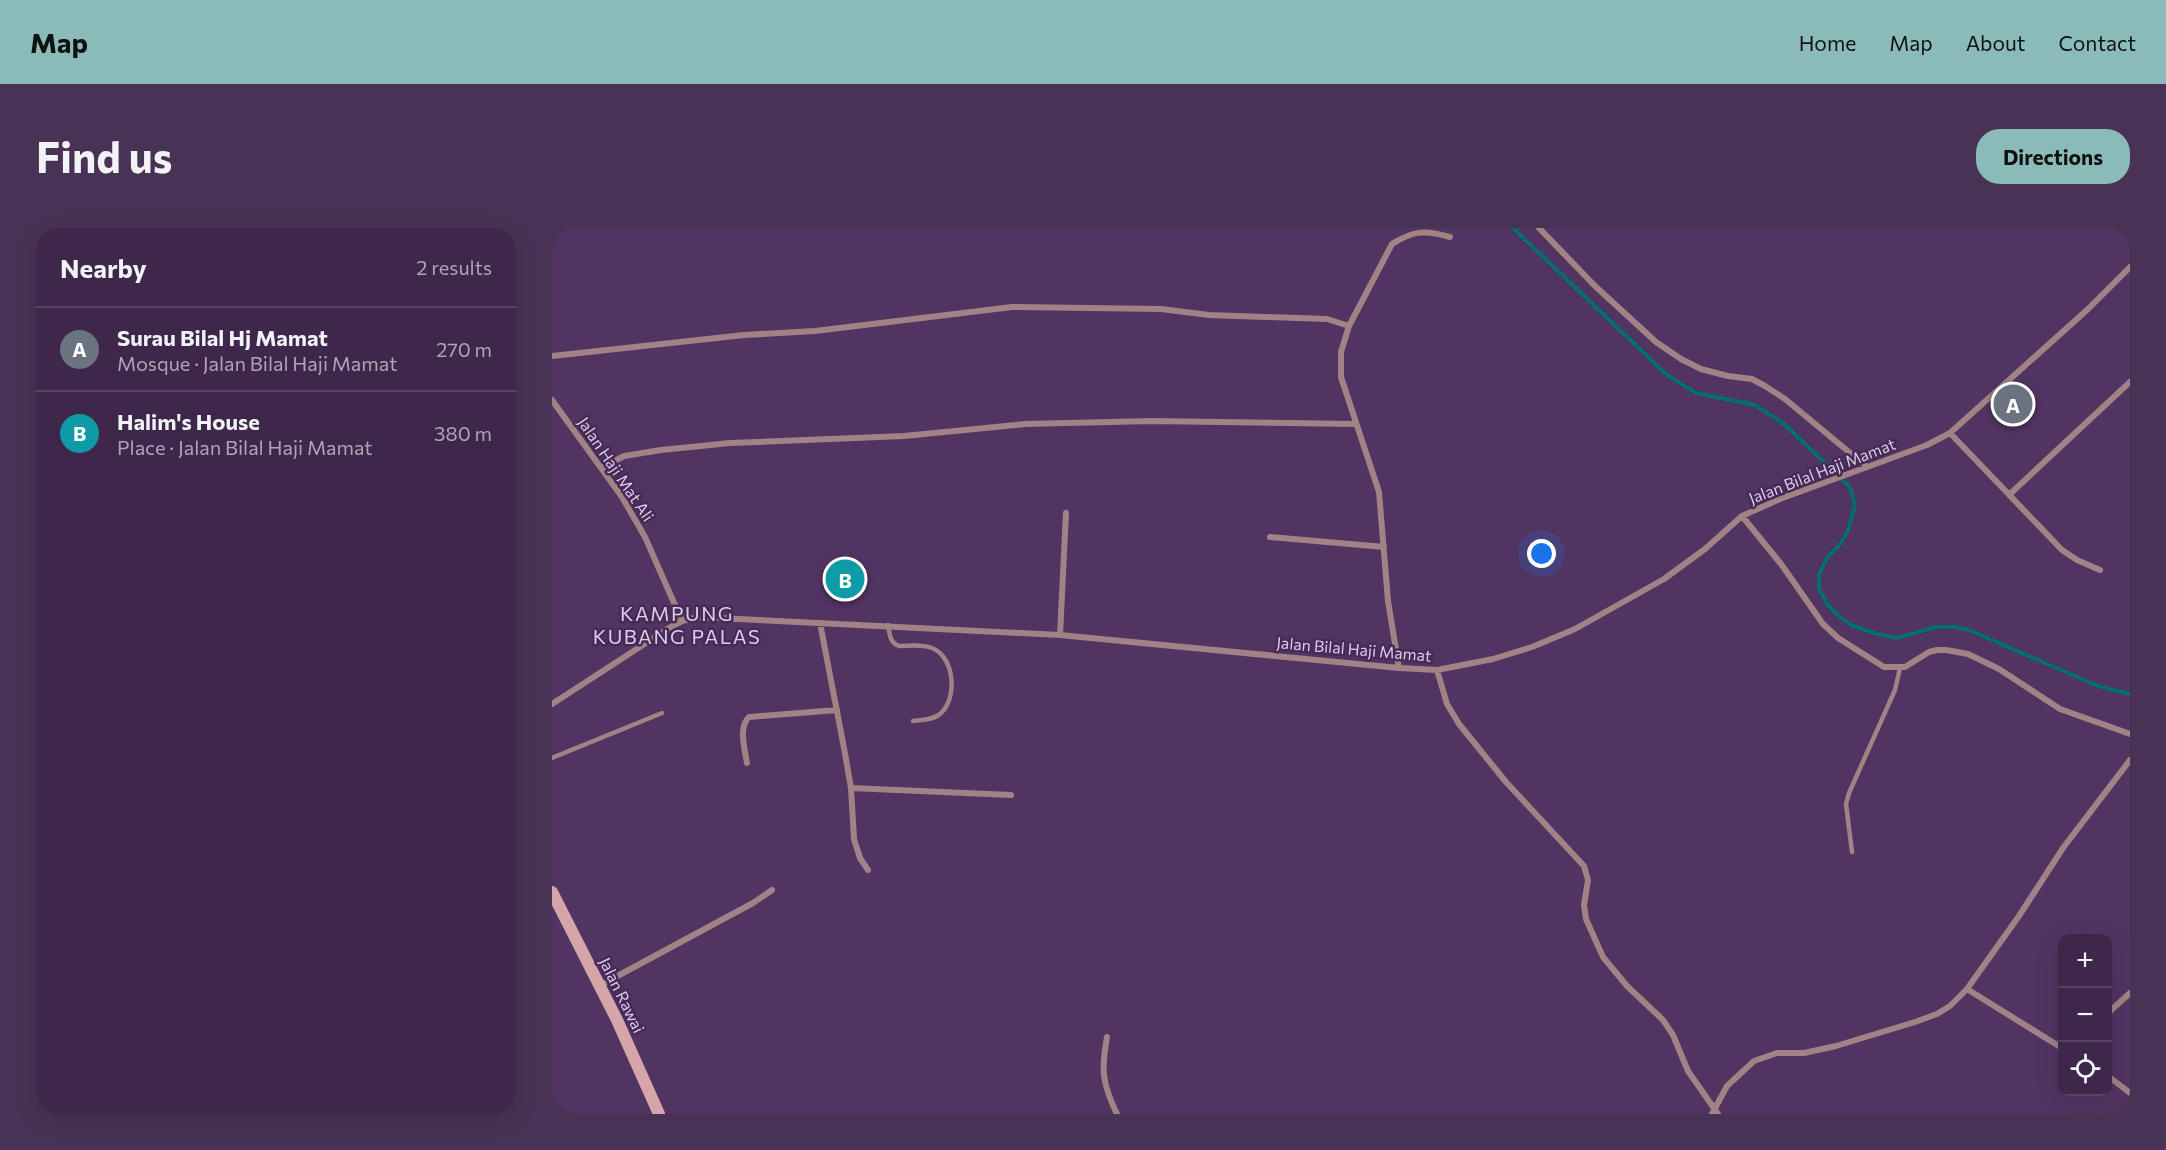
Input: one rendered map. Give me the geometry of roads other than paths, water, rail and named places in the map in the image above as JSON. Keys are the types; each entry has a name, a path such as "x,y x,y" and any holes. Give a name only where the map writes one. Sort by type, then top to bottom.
{"main road":[{"name":"Jalan Rawai","path":"552,892 659,1114"}],"street":[{"path":"1539,228 1595,286 1656,342 1701,369 1752,379 1765,386 1785,399 1867,467"},
{"path":"2126,228 2130,234"},
{"path":"1399,668 1388,601 1379,492 1374,470 1341,377 1341,352 1349,326 1392,244 1405,236 1427,231 1450,237"},
{"name":"Jalan Bilal Haji Mamat","path":"552,704 681,621 698,617 1060,635 1399,668 1437,670 1493,659 1575,629 1665,579 1705,549 1742,516 1780,499 1927,445 1950,433 2087,310 2130,267"},
{"path":"552,356 744,334 815,331 1012,307 1161,309 1243,317 1327,319 1349,326"},
{"path":"2010,494 2130,382"},
{"name":"Jalan Haji Mat Ali","path":"552,400 622,497 645,537 681,621"},
{"path":"602,468 624,456 661,450 730,443 904,436 1025,424 1152,421 1356,424"},
{"path":"1950,433 2062,550 2077,560 2100,570"},
{"path":"1060,635 1066,513"},
{"path":"1742,516 1781,564 1823,624 1838,638 1884,667 1905,667 1929,652 1937,650 1968,654 1999,669 2060,710 2130,734"},
{"path":"1270,537 1384,547"},
{"path":"820,623 850,788 854,839 860,858 868,870"},
{"path":"1437,670 1444,698 1459,724 1506,782 1584,866 1588,880 1584,905 1586,918 1603,957 1612,970 1663,1020 1673,1035 1688,1071 1715,1112"},
{"path":"747,763 743,728 745,720 749,717 837,710"},
{"path":"1715,1112 1727,1086 1754,1062 1778,1053 1817,1051 1915,1022 1937,1014 1950,1006 1967,989 2019,916 2063,848 2130,760"},
{"path":"850,788 1011,795"},
{"path":"599,986 753,903 772,890"},
{"path":"1967,989 2058,1046"},
{"path":"2112,1009 2130,993"},
{"path":"1107,1037 1102,1075 1118,1114"},
{"path":"2112,1079 2130,1093"}],"lane":[{"path":"888,625 894,644 932,648 939,652 948,666 951,693 945,709 938,716 912,721"},
{"path":"1852,852 1846,804 1848,793 1895,690 1900,668"},
{"path":"552,758 662,713"}],"waterway":[{"path":"1513,228 1667,375 1696,393 1755,405 1783,423 1850,487 1855,506 1847,533 1838,547 1828,556 1819,575 1819,589 1828,605 1839,616 1851,625 1897,638 1936,627 1956,627 1969,630 2098,686 2130,694"}],"place":[{"name":"Surau Bilal Hj Mamat","path":"2013,404"},
{"name":"Halim's House","path":"845,579"}],"district":[{"name":"KAMPUNG KUBANG PALAS","path":"677,626"}]}
